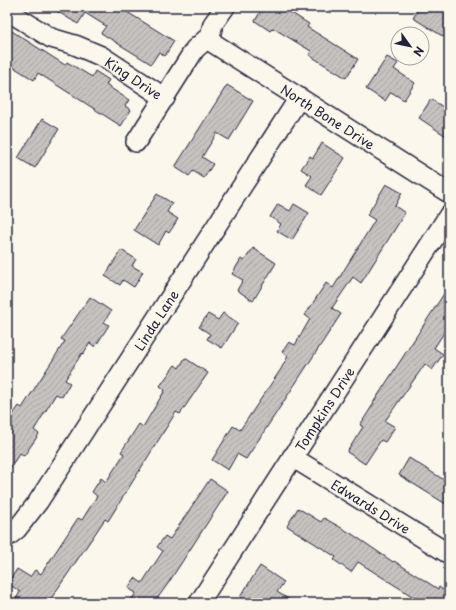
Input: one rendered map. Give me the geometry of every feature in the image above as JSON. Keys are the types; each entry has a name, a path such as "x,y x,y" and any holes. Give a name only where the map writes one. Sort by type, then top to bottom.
{"street":[{"name":"King Drive","path":"9,7 11,13 51,38 75,45 101,56 165,98 196,49 210,36 214,24 224,7"},
{"name":"North Bone Drive","path":"210,36 213,43 449,193"},
{"path":"136,142 165,98"},
{"name":"Linda Lane","path":"7,538 17,529 38,502 299,98"},
{"name":"Tompkins Drive","path":"199,603 449,215"},
{"name":"Edwards Drive","path":"292,457 449,554"}],"building":[{"path":"50,7 119,7 174,41 165,56 159,52 151,64 101,33 106,26 85,13 78,24"},
{"path":"263,7 282,7 309,24 307,27 358,59 346,78 309,55 311,51 273,28 270,31 255,21"},
{"path":"420,7 449,7 449,28 444,37 430,28 430,26 426,26 413,18"},
{"path":"7,28 65,65 67,62 92,77 95,71 109,80 106,85 129,100 125,106 131,110 121,126 38,73 34,80 7,63"},
{"path":"387,57 390,59 390,66 396,66 394,69 415,83 404,100 391,92 385,101 366,89"},
{"path":"227,85 253,101 229,140 217,133 202,157 213,164 204,178 193,171 189,176 175,167"},
{"path":"431,99 449,111 449,138 419,118"},
{"path":"42,119 59,129 35,168 18,158"},
{"path":"322,143 345,158 321,195 306,185 312,176 301,169 310,156 313,158"},
{"path":"386,184 402,193 395,206 405,213 361,283 353,277 332,308 341,314 246,459 237,454 228,470 212,460 233,426 240,430 281,369 288,356 282,352 289,342 295,345 310,319 305,315 326,283 333,288 375,220 367,215"},
{"path":"157,194 172,203 167,212 178,219 169,233 166,231 158,245 134,230"},
{"path":"278,204 290,211 294,204 309,213 292,240 277,231 281,224 270,217"},
{"path":"253,248 276,263 253,301 237,290 243,280 232,274 241,259 244,261"},
{"path":"121,250 136,259 132,266 143,272 134,287 123,280 120,285 105,276"},
{"path":"449,286 449,325 434,348 443,354 432,370 425,364 385,421 395,427 385,442 381,440 365,464 347,452 363,427 360,425 373,403"},
{"path":"90,297 111,311 104,322 109,325 95,347 90,343 83,354 82,353 65,380 70,383 62,397 56,394 34,430 39,434 24,456 20,453 7,472 7,423 19,406 22,408 65,341 61,339"},
{"path":"223,313 238,323 222,348 207,339 210,334 199,327 208,314 218,320"},
{"path":"185,358 208,373 180,414 176,412 108,521 105,519 48,603 21,603 16,599 20,592 8,583 17,569 30,577 35,570 41,574 78,518 82,520 97,496 92,492 101,478 106,482 124,454 121,452 139,424 143,427 165,390 160,386 175,365 179,368"},
{"path":"409,458 449,483 449,506 399,475"},
{"path":"210,479 228,491 167,585 154,603 129,603 136,593 128,588 135,578 142,583 163,551 157,547 165,536 170,539"},
{"path":"298,508 321,522 324,518 352,534 393,562 394,561 438,589 439,587 449,594 449,603 423,603 358,562 351,572 334,560 336,557 287,526"},
{"path":"260,566 284,582 277,592 295,603 250,603 240,597"}]}
